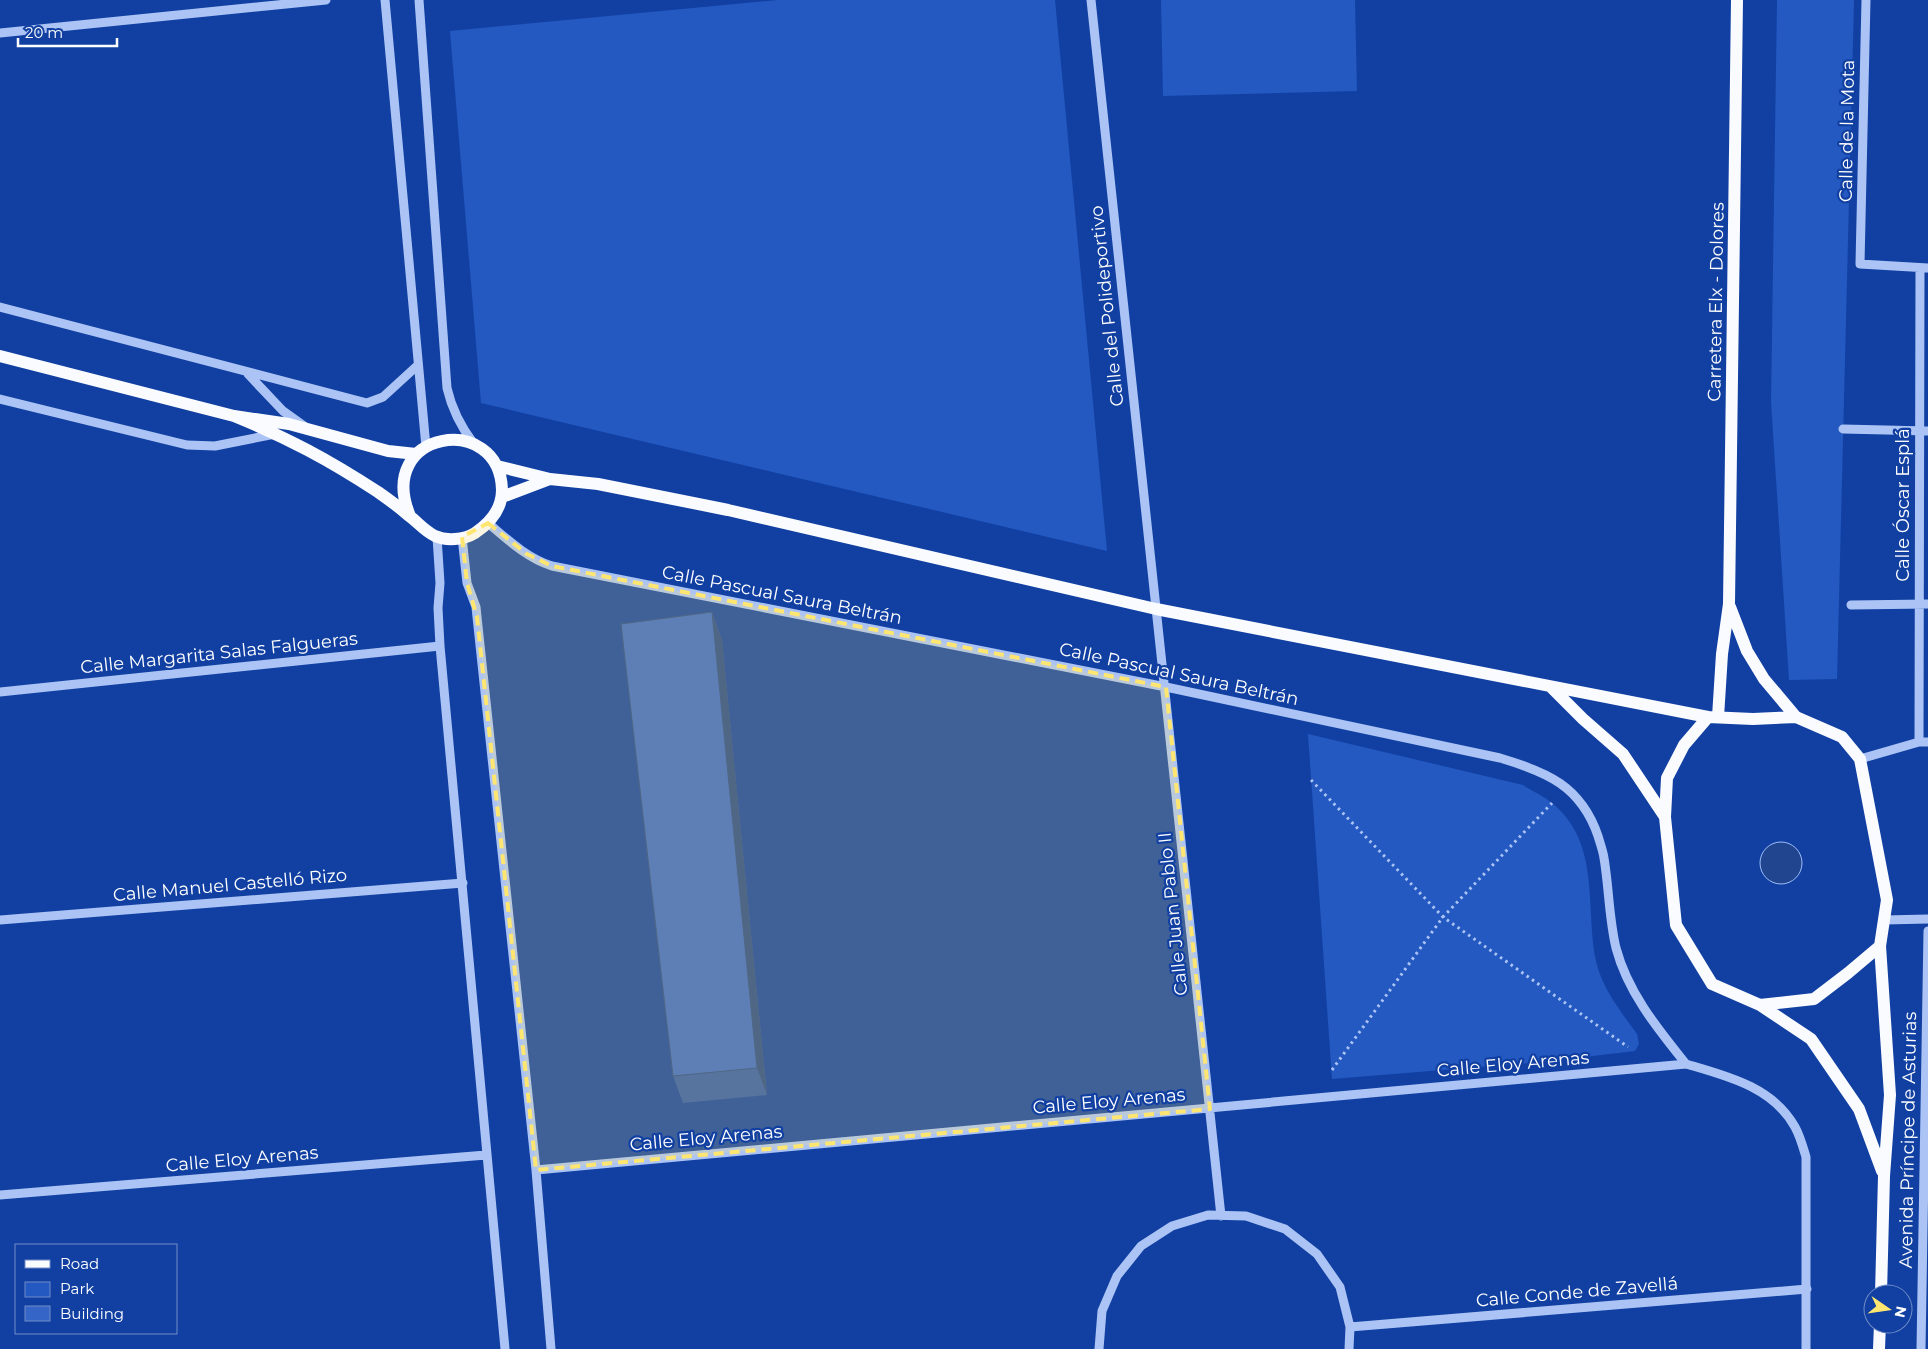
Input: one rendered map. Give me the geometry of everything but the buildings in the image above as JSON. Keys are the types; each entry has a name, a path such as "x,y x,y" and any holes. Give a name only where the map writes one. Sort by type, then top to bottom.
{"main road":[{"name":"Carretera Elx - Dolores","path":"1729,604 1738,0"},
{"path":"0,356 234,416 306,428 388,451 421,451"},
{"path":"234,416 310,449 410,516 422,529 437,537 453,539 470,536 488,523 496,514 502,497 501,481 496,466 487,453 474,444 460,439 443,440 421,451 407,468 402,483 404,500 410,516"},
{"path":"496,466 550,479 598,484 672,498 1156,609 1551,687 1713,717 1754,719 1796,716"},
{"path":"502,497 550,479"},
{"path":"1729,604 1747,651 1764,680 1796,716 1842,737 1860,759 1887,900 1880,946 1890,1094 1884,1176 1881,1284"},
{"path":"1729,604 1713,717 1684,746 1668,778 1665,817 1676,925 1712,984 1760,1005 1811,1039 1859,1109 1884,1176"},
{"path":"1551,687 1583,719 1623,754 1665,817"},
{"path":"1760,1005 1814,999 1880,946"},
{"path":"1879,1349 1880,1334"}],"street":[{"path":"0,33 326,0"},
{"path":"385,0 418,365 421,451"},
{"path":"419,0 447,388 460,425 474,444"},
{"name":"Calle del Polideportivo","path":"1091,0 1156,609"},
{"name":"Calle de la Mota","path":"1866,0 1860,264 1924,268"},
{"name":"Calle Óscar Esplá","path":"1924,268 1924,742"},
{"path":"0,307 367,403 383,397 418,365"},
{"path":"245,372 283,411 306,428"},
{"path":"0,399 187,445 215,446 278,434"},
{"path":"1843,429 1924,431"},
{"name":"Calle Pascual Saura Beltrán","path":"488,523 526,554 539,562 1166,687 1500,758 1532,767 1558,781 1580,800 1593,821 1604,856 1616,949 1631,988 1658,1029 1686,1064"},
{"path":"437,537 440,583 438,608 440,646 504,1349"},
{"path":"462,537 467,584 476,607 536,1170 551,1349"},
{"path":"1851,604 1924,604"},
{"name":"Calle Juan Pablo II","path":"1156,609 1166,687 1221,1216"},
{"name":"Calle Margarita Salas Falgueras","path":"0,692 440,646"},
{"path":"1860,759 1924,742"},
{"name":"Calle Manuel Castelló Rizo","path":"0,920 462,882"},
{"path":"1884,920 1928,920"},
{"name":"Avenida Príncipe de Asturias","path":"1921,1349 1926,1217 1928,931"},
{"path":"1686,1064 1732,1078 1755,1088 1775,1102 1795,1127 1806,1156 1806,1349"},
{"name":"Calle Eloy Arenas","path":"536,1170 1686,1064"},
{"name":"Calle Eloy Arenas","path":"0,1195 486,1155"},
{"path":"1099,1349 1102,1311 1117,1276 1141,1246 1172,1226 1208,1215 1246,1216 1285,1229 1317,1254 1340,1288 1350,1327 1350,1349"},
{"name":"Calle Conde de Zavellá","path":"1350,1327 1807,1289"}],"path":[{"path":"1310,780 1444,917 1635,1052"},
{"path":"1332,1070 1444,917 1552,803"}],"highlighted area":[{"path":"488,523 527,554 552,566 1166,687 1210,1109 536,1170 477,617 467,583 462,537"}],"green space":[{"path":"778,0 1055,0 1107,551 481,403 450,31"},
{"path":"1161,0 1355,0 1357,91 1163,96"},
{"path":"1777,0 1854,0 1837,679 1789,680 1771,402"},
{"path":"1308,734 1523,785 1552,803 1568,819 1578,837 1585,856 1596,961 1607,990 1637,1034 1639,1044 1635,1051 1542,1062 1332,1079"}],"shaded area":[{"path":"1781,842 1796,848 1802,863 1796,878 1781,884 1766,878 1760,863 1766,848"}]}
